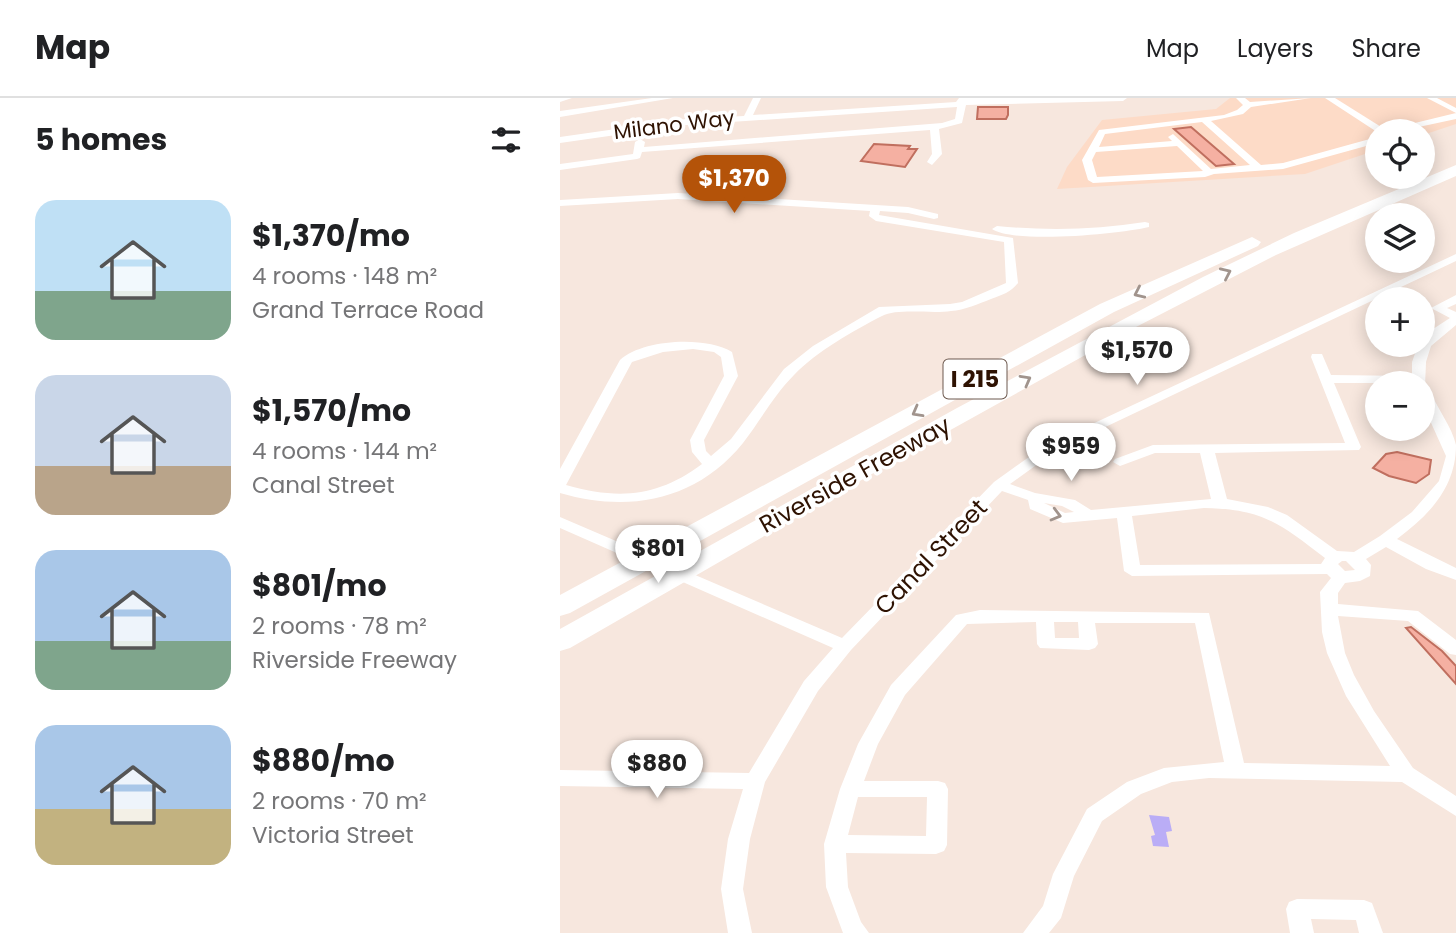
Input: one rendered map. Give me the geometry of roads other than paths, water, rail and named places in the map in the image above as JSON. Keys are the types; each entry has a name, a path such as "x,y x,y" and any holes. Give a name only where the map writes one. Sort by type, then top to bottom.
{"highway":[{"path":"1435,164 1456,155"},
{"name":"Riverside Freeway","path":"560,641 957,418 1211,280 1456,170"},
{"name":"Riverside Freeway","path":"560,607 1107,308 1377,189"}],"main road":[{"path":"560,99 566,98"}],"street":[{"path":"560,114 668,98"},
{"path":"748,117 757,98"},
{"name":"Milano Way","path":"560,140 820,108 889,103 1123,98"},
{"path":"1307,98 1244,102 1236,113 1102,132 1087,163 1093,180 1209,172 1300,162 1365,143"},
{"path":"1329,98 1365,120"},
{"path":"1431,98 1456,114"},
{"path":"638,150 934,128 959,121 963,101"},
{"path":"1435,119 1456,114"},
{"path":"1203,119 1258,167"},
{"path":"1158,124 1209,172"},
{"path":"560,167 636,156 643,128"},
{"path":"932,162 937,153 934,128"},
{"path":"1091,150 1180,143"},
{"path":"560,203 678,196 908,210 1021,232 1098,232 1145,225"},
{"path":"709,463 699,452 697,440 731,376 727,355 723,350 713,348 646,350 627,360 560,486 597,497 661,493 688,480 737,442 789,372 841,334 883,310 965,305 1008,288 1012,283 1009,240 955,231 942,226 876,218 876,208"},
{"name":"Canal Street","path":"740,933 732,889 739,839 755,781 811,686 845,646 999,485 1039,455 1075,436 1456,257"},
{"path":"1437,308 1456,299"},
{"path":"1418,371 1416,363 1426,343 1437,330 1456,318 1437,308"},
{"path":"1120,462 1153,449 1354,447 1317,357"},
{"path":"1326,379 1365,381"},
{"path":"999,485 1036,498 1036,506 1053,515 1073,518 1086,514 1220,503 1248,506 1281,518 1335,568 1358,577 1364,572 1363,565 1356,558 1385,540 1442,496 1454,471 1454,458 1435,416"},
{"path":"1206,448 1220,503"},
{"path":"1124,512 1132,570 1335,568"},
{"path":"560,522 845,646"},
{"path":"1385,540 1432,565 1456,574"},
{"path":"1335,568 1329,601 1329,625 1346,680 1406,774 1456,807"},
{"path":"1329,601 1412,615 1456,649"},
{"path":"857,933 852,928 837,887 835,844 850,789 873,733 898,690 962,620 980,615 1203,617 1236,770"},
{"path":"1045,617 1046,644 1089,644 1086,617"},
{"path":"1035,933 1053,911 1064,874 1094,815 1134,788 1171,774 1236,770 1406,774"},
{"path":"560,778 755,781"},
{"path":"835,844 936,845 938,789 850,789"},
{"path":"1302,933 1297,909 1364,910 1371,933"}]}
